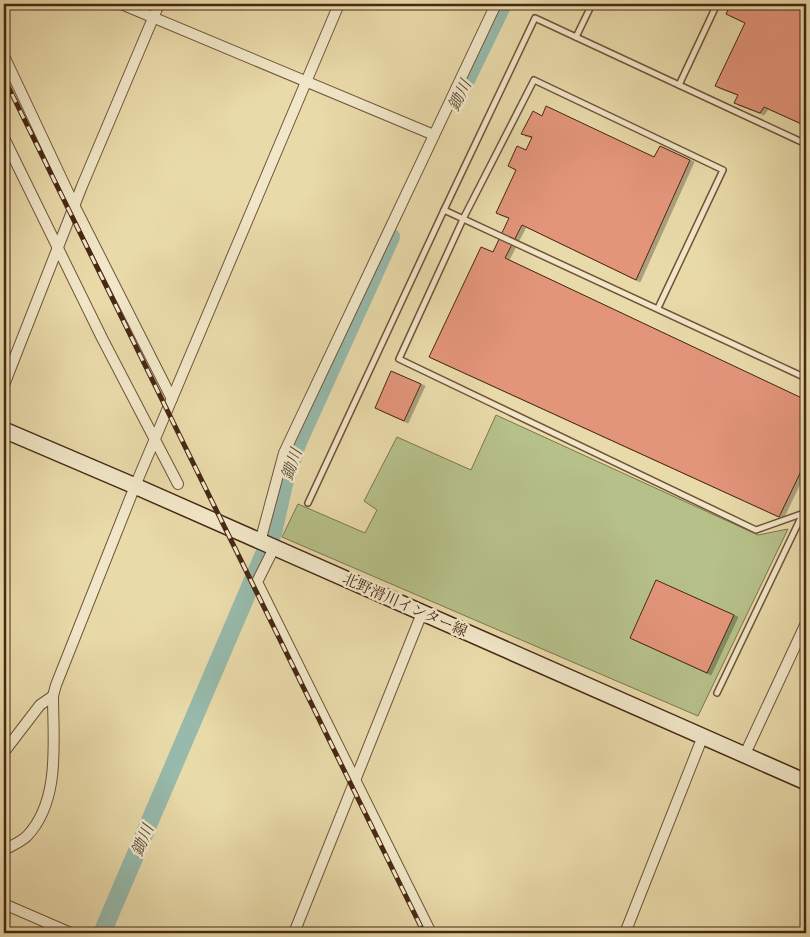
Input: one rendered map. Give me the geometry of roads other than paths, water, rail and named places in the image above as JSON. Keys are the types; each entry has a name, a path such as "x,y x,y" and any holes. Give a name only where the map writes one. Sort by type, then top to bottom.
{"main road":[{"name":"北野滑川インター線","path":"4,430 806,782"}],"street":[{"path":"121,4 434,135"},
{"path":"4,385 74,205 159,4"},
{"path":"4,850 26,838 39,820 49,792 53,771 53,696 135,486 339,4"},
{"path":"260,542 284,453 496,4"},
{"path":"4,56 74,205 172,399"},
{"path":"4,138 154,441 178,484"},
{"path":"274,548 257,582 432,933"},
{"path":"294,933 422,613"},
{"path":"745,754 806,623"},
{"path":"4,752 40,705 53,696"},
{"path":"625,933 703,736"},
{"path":"4,904 71,933"}],"lane":[{"path":"576,37 592,4"},
{"path":"679,84 717,4"},
{"path":"308,503 535,18 806,144"},
{"path":"658,308 723,170 534,80 464,217 399,359 756,530 805,510"},
{"path":"444,210 464,217 806,378"},
{"path":"718,693 805,510"}],"waterway":[{"name":"鋤川","path":"466,80 503,4"},
{"name":"鋤川","path":"102,933 273,533 284,484 298,442 391,237"}],"railway":[{"path":"4,78 424,933"}]}
